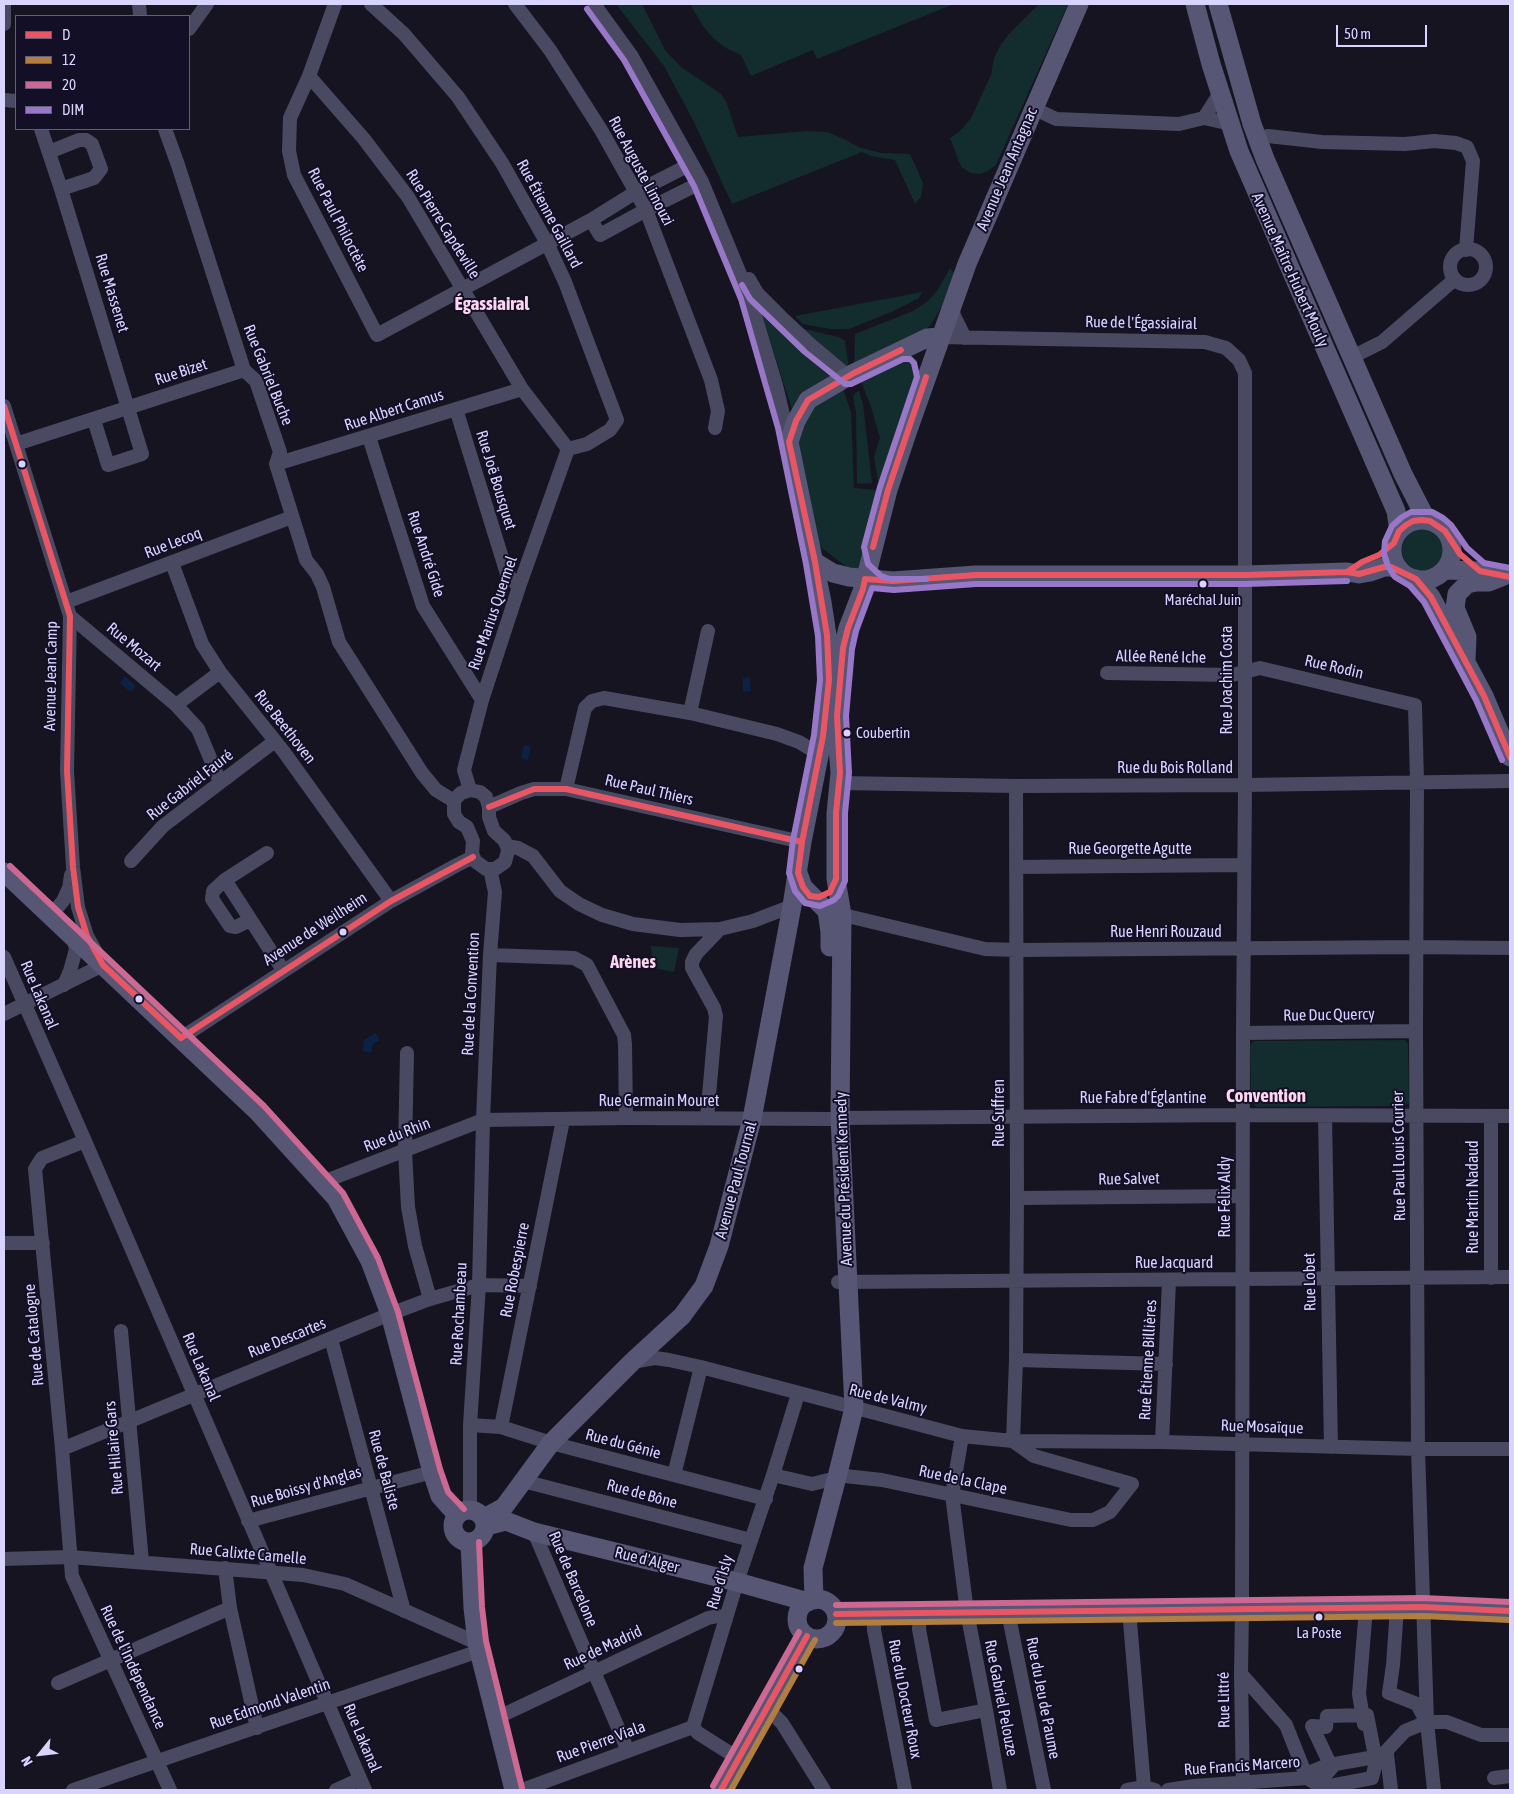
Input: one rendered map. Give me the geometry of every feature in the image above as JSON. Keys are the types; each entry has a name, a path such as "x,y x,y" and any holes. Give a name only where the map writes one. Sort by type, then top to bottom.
{"main road":[{"name":"Avenue Jean Antagnac","path":"867,579 888,490 940,337 967,264 1079,4"},
{"name":"Avenue Maître Hubert Mouly","path":"1195,4 1229,122 1257,195 1396,511 1396,537"},
{"name":"Avenue Maître Hubert Mouly","path":"1218,4 1265,159 1404,474 1423,513 1430,521"},
{"path":"789,442 796,421 808,400 848,376 901,350 927,338 940,337"},
{"path":"901,350 914,351 929,370"},
{"name":"Avenue Paul Tournal","path":"474,1517 504,1507 551,1443 632,1362 682,1316 704,1286 719,1246 752,1119 823,736 829,680 827,635 815,562 789,442"},
{"path":"1347,572 1362,562 1379,555 1406,525 1413,521 1430,521 1438,525 1450,538 1460,554 1480,571"},
{"path":"1396,537 1393,552 1396,562 1430,597 1484,696 1510,757"},
{"path":"1450,538 1452,553 1443,571 1439,585 1440,594 1466,663"},
{"path":"873,548 876,560 885,568 891,570 932,570 957,576"},
{"path":"815,562 832,573 893,581 957,576 1245,575 1347,572 1359,574 1384,567 1391,567 1409,575 1425,579 1434,577 1443,571 1480,571 1507,576"},
{"path":"1466,663 1467,637 1455,611 1457,594 1470,583 1489,582 1507,576"},
{"name":"Avenue du Président Kennedy","path":"811,1601 813,1568 837,1477 832,1468 849,1407 842,1282 830,932 834,913 836,880 836,813 840,773 837,734 843,648 849,626 867,579"},
{"path":"4,872 258,1112 336,1198 370,1261 390,1314 440,1496 474,1517 485,1531 479,1539 470,1542 460,1540 456,1536 453,1525 474,1517"},
{"path":"798,873 803,887 810,896 834,913"},
{"path":"810,896 819,897 830,892 836,880"},
{"name":"Rue d'Alger","path":"474,1517 506,1521 534,1532 811,1601"},
{"path":"470,1542 472,1608 478,1647 514,1790"},
{"path":"819,1599 828,1602 836,1614 836,1625 829,1635 818,1639 807,1636 798,1621 800,1610 811,1601 819,1599"},
{"path":"836,1614 1423,1607 1510,1611"},
{"path":"721,1790 807,1636"}],"street":[{"path":"4,4 4,24"},
{"path":"190,28 207,4"},
{"name":"Rue Paul Philoctète","path":"335,4 309,76 290,118 289,151 294,175 377,335 463,289"},
{"name":"Rue Étienne Gaillard","path":"371,4 404,34 458,97 502,163 547,243 565,282 617,420 610,430 587,444 568,448"},
{"name":"Rue Auguste Limouzi","path":"515,4 550,50 586,106 646,210 711,380 718,411 715,428"},
{"path":"594,4 631,55 702,182 749,296 776,385 789,442"},
{"name":"Rue Pierre Capdeville","path":"309,76 364,139 408,197 522,388 568,448"},
{"path":"1204,118 1220,93"},
{"path":"1033,108 1056,119 1179,124 1204,118 1229,122"},
{"name":"Rue Massenet","path":"41,130 129,408"},
{"name":"Rue Gabriel Buche","path":"165,130 244,370 256,381 280,452 276,464 292,517 306,560 317,574 323,587 339,642 422,773 436,790 454,801"},
{"path":"1258,139 1268,136 1322,142 1405,144 1434,142 1456,143 1466,147 1473,161 1466,250"},
{"path":"1265,159 1287,139"},
{"path":"49,152 79,140 86,140 92,144 101,169 94,178 61,189"},
{"path":"463,289 591,220 636,192 691,164"},
{"path":"591,220 600,235 702,182"},
{"path":"727,244 757,293 810,345 848,376"},
{"path":"1461,251 1477,252 1482,256 1486,265 1484,275 1476,283 1465,285 1455,279 1450,269 1453,258 1461,251"},
{"path":"1352,357 1382,342 1455,279"},
{"path":"929,370 943,351 964,338 954,316 952,305"},
{"name":"Rue de l'Égassiairal","path":"940,337 1205,342 1226,348 1239,360 1245,373 1245,575"},
{"name":"Rue Bizet","path":"16,444 244,370"},
{"name":"Rue Albert Camus","path":"276,464 369,437 522,388"},
{"name":"Avenue Jean Camp","path":"4,406 70,616 67,771 73,867 78,907 87,936 103,965"},
{"path":"94,420 108,464 142,454 129,408"},
{"name":"Rue Joë Bousquet","path":"456,409 507,574 519,587"},
{"name":"Rue André Gide","path":"369,437 423,606 482,700"},
{"name":"Rue Marius Quermel","path":"470,790 464,770 482,700 568,448"},
{"name":"Rue Lecoq","path":"66,602 292,517"},
{"name":"Rue Beethoven","path":"172,563 202,644 220,672 276,741 392,901"},
{"name":"Rue Joachim Costa","path":"1245,575 1245,785"},
{"name":"Rue Mozart","path":"70,616 176,705 198,729 220,782"},
{"path":"690,713 708,632"},
{"name":"Rue Rodin","path":"1244,673 1260,668 1415,705"},
{"path":"176,705 220,672"},
{"name":"Allée René Iche","path":"1107,673 1232,675 1244,673"},
{"path":"566,789 585,708 592,701 604,698 690,713 777,734 798,742 819,754"},
{"name":"Rue Paul Louis Courier","path":"1415,705 1417,782 1418,1449 1427,1722 1434,1790"},
{"name":"Rue Gabriel Fauré","path":"131,861 163,826 276,741"},
{"name":"Rue du Bois Rolland","path":"839,784 1016,786 1245,785 1510,781"},
{"name":"Rue Félix Aldy","path":"1242,1609 1242,1033 1245,785"},
{"name":"Rue Suffren","path":"1013,1441 1016,1360 1017,1198 1016,786"},
{"name":"Rue Paul Thiers","path":"489,807 534,789 566,789 802,842"},
{"path":"470,790 483,794 488,801 489,817 494,831 504,840 507,846 508,851 505,862 495,869 478,865 473,857 473,841 466,827 459,822 454,814 454,801 461,793 470,790"},
{"path":"507,846 518,848 533,856 560,891 579,904 602,916 633,924 680,930 720,929 753,921 792,906"},
{"path":"250,920 236,927 230,926 212,899 213,891 225,880 267,853"},
{"name":"Avenue de Weilheim","path":"181,1038 392,901 473,857"},
{"name":"Rue Georgette Agutte","path":"1016,867 1244,865"},
{"name":"Avenue Jean Camp","path":"50,916 63,901 69,888 73,867"},
{"name":"Rue de la Convention","path":"483,1120 490,955 495,892 490,869"},
{"path":"225,880 283,970"},
{"path":"50,916 67,917 78,907"},
{"name":"Rue Henri Rouzaud","path":"834,913 985,949 1510,948"},
{"path":"707,1118 716,1016 714,1008 692,968 692,962 696,954 720,929"},
{"path":"64,985 76,949 73,937"},
{"path":"490,955 574,958 587,965 624,1035 626,1118"},
{"name":"Rue Lakanal","path":"4,958 363,1784"},
{"path":"4,1014 103,965"},
{"name":"Rue Duc Quercy","path":"1242,1033 1416,1031"},
{"path":"407,1053 405,1151 408,1207 415,1246 430,1299"},
{"name":"Rue Fabre d'Églantine","path":"836,1118 1243,1115 1510,1116"},
{"name":"Rue Lobet","path":"1326,1116 1331,1447"},
{"name":"Rue Martin Nadaud","path":"1491,1116 1491,1278"},
{"name":"Rue Germain Mouret","path":"483,1120 836,1118"},
{"name":"Rue du Rhin","path":"323,1182 483,1120"},
{"name":"Rue Rochambeau","path":"474,1517 470,1424 479,1285 483,1120"},
{"name":"Rue Robespierre","path":"501,1428 563,1120"},
{"name":"Rue de Catalogne","path":"70,1557 43,1243 34,1170 42,1158 85,1141"},
{"name":"Rue Salvet","path":"1017,1198 1242,1196"},
{"path":"4,1243 43,1243"},
{"name":"Rue Jacquard","path":"842,1282 1510,1277"},
{"name":"Rue Étienne Billières","path":"1162,1442 1169,1281"},
{"name":"Rue Descartes","path":"62,1449 430,1299 479,1285 530,1286"},
{"name":"Rue Hilaire Gars","path":"121,1331 142,1562"},
{"name":"Rue de Baliste","path":"331,1339 404,1611"},
{"name":"Rue de Valmy","path":"632,1362 655,1358 701,1367 962,1436 1013,1441 1034,1456 1132,1484"},
{"path":"1016,1360 1166,1364"},
{"path":"674,1475 701,1367"},
{"name":"Rue d'Isly","path":"693,1727 737,1582 774,1475 798,1394"},
{"name":"Rue du Génie","path":"470,1424 501,1428 551,1443 766,1499"},
{"name":"Rue Gabriel Pelouze","path":"962,1436 952,1495 967,1612 1000,1790"},
{"name":"Rue Mosaïque","path":"1013,1441 1510,1449"},
{"name":"Rue Boissy d'Anglas","path":"248,1521 432,1472"},
{"name":"Rue de la Clape","path":"774,1475 812,1484 845,1476 882,1480 1071,1520 1093,1520 1110,1512 1132,1484"},
{"name":"Rue de Bône","path":"523,1481 751,1540"},
{"name":"Rue de Barcelone","path":"534,1532 628,1751"},
{"name":"Rue Calixte Camelle","path":"4,1559 70,1557 303,1575 345,1584 478,1647"},
{"name":"Rue de l'Indépendance","path":"70,1557 72,1576 170,1790"},
{"path":"225,1568 230,1608 257,1728"},
{"path":"58,1683 230,1608"},
{"path":"1366,1608 1359,1694 1369,1750 1375,1759"},
{"path":"1397,1608 1394,1665 1389,1692 1417,1704 1427,1722"},
{"name":"Rue Littré","path":"1242,1609 1240,1674 1243,1786"},
{"path":"1127,1790 1150,1789 1128,1610"},
{"name":"Rue du Jeu de Paume","path":"1008,1612 1044,1790"},
{"name":"Rue du Docteur Roux","path":"874,1613 874,1630 905,1790"},
{"path":"920,1613 919,1629 936,1720 986,1710"},
{"name":"Rue de Madrid","path":"496,1715 506,1713 708,1618 718,1616 726,1619"},
{"name":"Rue Edmond Valentin","path":"74,1790 257,1728 478,1647"},
{"path":"1240,1674 1286,1725 1316,1786"},
{"path":"767,1708 782,1723 824,1790"},
{"path":"1316,1786 1311,1772 1330,1764 1312,1726 1326,1727 1326,1716 1362,1715"},
{"path":"1383,1790 1372,1778 1375,1759 1405,1730 1427,1722 1447,1722 1481,1735 1510,1736"},
{"path":"693,1727 698,1734 738,1759"},
{"name":"Rue Pierre Viala","path":"522,1790 693,1727"},
{"path":"1375,1759 1387,1754 1391,1790"},
{"name":"Rue Francis Marcero","path":"1316,1786 1335,1764 1375,1759"},
{"path":"1494,1778 1510,1776"},
{"name":"Rue Francis Marcero","path":"1168,1790 1194,1786 1330,1786 1372,1778"},
{"path":"336,1790 363,1784"}],"green space":[{"path":"616,4 642,4 665,50 681,67 720,93 726,101 738,137 807,131 827,132 861,148 881,153 910,154 923,183 921,197 915,204 895,160 871,156 862,152 732,204 694,122 664,66"},
{"path":"690,4 954,4 817,59 813,50 751,76 741,55 726,48 714,39 703,26"},
{"path":"1039,4 1068,4 996,165 980,174 971,173 961,167 950,138 960,131 971,118 991,75 994,58 1000,46 1008,35"},
{"path":"950,268 955,274 944,303 930,326 919,335 854,365 855,334 913,311 928,301 937,291"},
{"path":"922,292 919,298 849,329 830,329 803,324 795,316"},
{"path":"755,299 842,374 793,413 766,328"},
{"path":"800,328 839,337 845,341 849,368 830,355"},
{"path":"909,354 917,360 920,374 885,485 878,481 874,457 880,438 859,376"},
{"path":"842,386 851,412 854,488 878,490 862,571 847,567 823,549 815,538 795,441 803,415"},
{"path":"859,391 863,404 872,483 857,484 856,412 853,397"},
{"path":"1419,529 1427,529 1438,535 1444,550 1438,565 1427,571 1419,571 1408,565 1402,554 1402,546 1408,535"},
{"path":"651,946 679,948 674,972 653,968"},
{"path":"1405,1040 1408,1044 1409,1103 1402,1106 1256,1107 1251,1101 1250,1045 1254,1041"}],"water":[{"path":"125,676 136,686 130,692 120,683"},
{"path":"750,677 751,691 743,692 743,678"},
{"path":"524,745 531,746 528,760 521,758"},
{"path":"376,1033 380,1040 373,1044 371,1053 363,1051 364,1040"}],"transit line":[{"name":"DIM","path":"587,9 624,60 694,186 741,299 778,428 806,564 818,636 820,680 814,735 793,840 789,873 795,891 805,903 820,906 834,900 845,881 845,813 849,773 846,716 852,649 856,631 872,588 894,590 976,584 1245,584 1347,581"},
{"name":"DIM","path":"742,285 750,299 805,352 845,384 851,384 903,359 910,359 914,363 917,377 880,487 864,547 868,564 881,576 890,579 926,579"},
{"name":"D","path":"865,579 843,648 837,716 840,773 836,813 836,879 830,892 819,897 810,896 803,887 798,873 802,842 823,736 829,680 827,635 815,562 789,442 796,421 808,400 854,373 901,350"},
{"name":"D","path":"873,547 888,490 926,377"},
{"name":"D","path":"4,406 70,616 67,771 73,867 78,907 87,936 103,965 181,1038"},
{"name":"DIM","path":"1502,760 1476,700 1424,602 1410,586 1395,577 1388,566 1384,554 1385,541 1392,526 1402,517 1411,512 1432,512 1451,525 1467,548 1484,563 1510,568"},
{"name":"D","path":"1347,572 1362,562 1379,555 1394,543 1399,531 1406,525 1413,521 1422,520 1430,521 1445,531 1460,554 1480,571 1510,577"},
{"name":"D","path":"865,579 893,581 976,575 1245,575 1347,572 1359,574 1391,567 1416,579 1431,597 1484,696 1510,757"},
{"name":"D","path":"489,807 534,789 566,789 802,842"},
{"name":"D","path":"181,1038 391,901 473,857"},
{"name":"20","path":"10,866 264,1106 343,1193 378,1258 398,1312 440,1469 448,1492 464,1509"},
{"name":"20","path":"479,1542 482,1607 486,1641 522,1788"},
{"name":"20","path":"836,1605 1423,1598 1510,1602"},
{"name":"D","path":"836,1614 1423,1607 1510,1611"},
{"name":"12","path":"836,1623 1423,1616 1510,1620"},
{"name":"20","path":"713,1786 799,1632"},
{"name":"D","path":"721,1790 807,1636"},
{"name":"12","path":"731,1790 815,1640"}],"place":[{"name":"Maréchal Juin","path":"1203,584"},
{"name":"Coubertin","path":"847,733"},
{"name":"La Poste","path":"1319,1617"}],"district":[{"name":"Égassiairal","path":"492,304"},
{"name":"Arènes","path":"633,962"},
{"name":"Convention","path":"1266,1096"}]}
